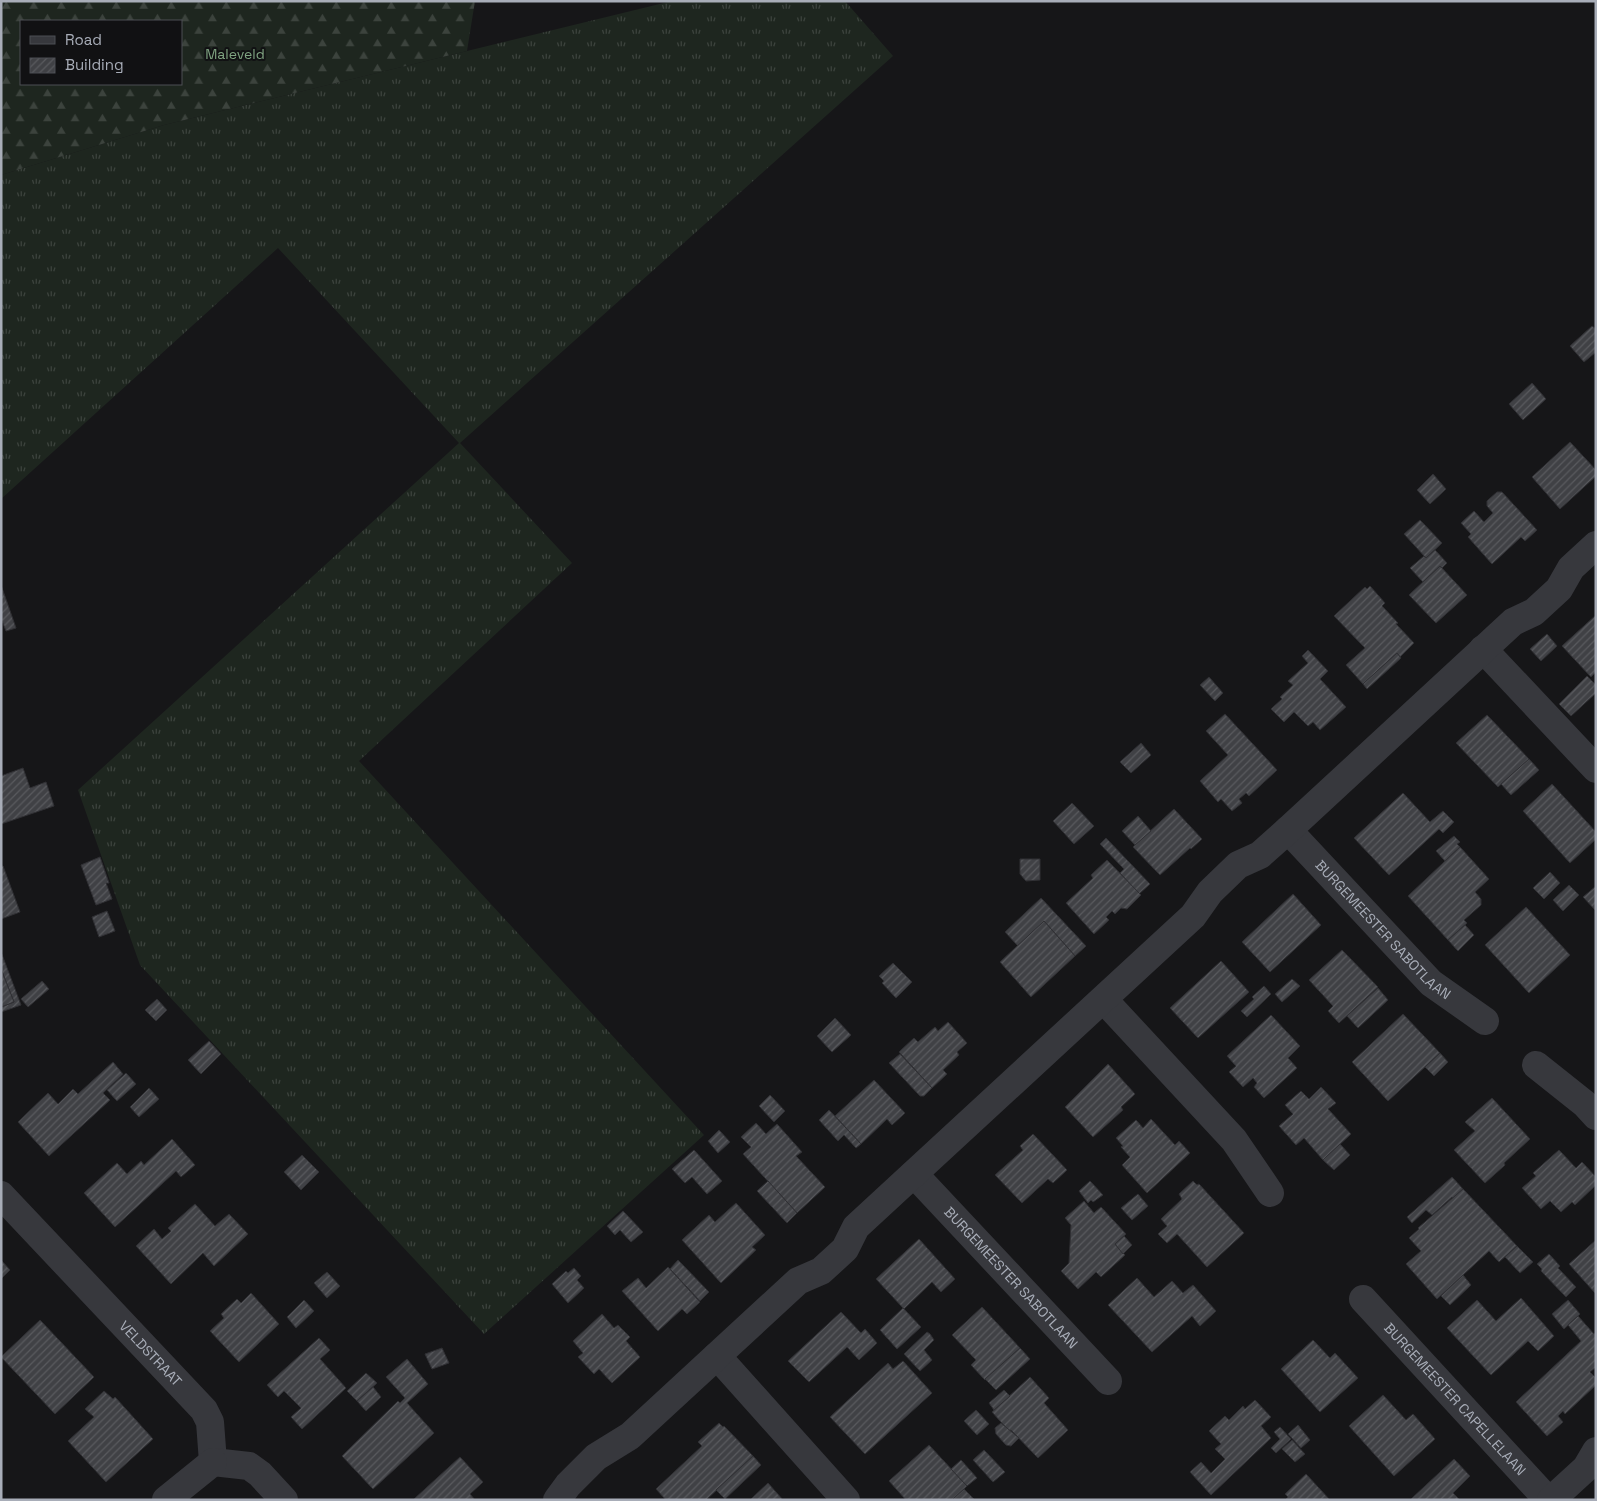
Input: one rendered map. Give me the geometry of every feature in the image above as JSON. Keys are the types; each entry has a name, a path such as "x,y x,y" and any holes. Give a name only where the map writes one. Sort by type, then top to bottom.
{"street":[{"path":"558,1500 568,1485 596,1456 630,1436 798,1281 820,1271 845,1249 856,1227 1193,916 1210,892 1238,865 1260,855 1513,622 1534,612 1559,589 1570,568 1596,545"},
{"path":"1483,649 1596,769"},
{"name":"BURGEMEESTER SABOTLAAN","path":"1288,830 1431,983 1485,1021"},
{"path":"1104,1000 1234,1140 1270,1193"},
{"path":"1536,1066 1585,1104 1596,1116"},
{"name":"BURGEMEESTER SABOTLAAN","path":"914,1174 1108,1381"},
{"name":"VELDSTRAAT","path":"1,1195 204,1410 210,1422 213,1462"},
{"name":"BURGEMEESTER CAPELLELAAN","path":"1363,1299 1549,1500 1586,1468 1596,1452"},
{"path":"717,1356 846,1500"},
{"path":"166,1500 213,1462 249,1466 260,1474 284,1500"}],"green space":[{"name":"Maleveld","path":"1,1 475,1 467,51 164,125 1,175"},
{"path":"672,1 845,1 893,56 460,443 572,563 359,761 704,1135 484,1334 140,965 78,790 459,443 278,248 1,499 1,175 164,125"}],"building":[{"path":"1592,326 1596,329 1596,352 1584,362 1570,346"},
{"path":"1532,383 1546,399 1523,420 1509,404"},
{"path":"1570,442 1596,470 1596,476 1560,509 1532,477"},
{"path":"1433,474 1446,489 1430,504 1417,490"},
{"path":"1497,492 1502,492 1537,530 1525,541 1521,537 1492,564 1468,537 1471,534 1461,523 1474,511 1484,522 1493,513 1487,506 1487,501"},
{"path":"1420,520 1442,543 1426,558 1404,534"},
{"path":"1435,550 1447,563 1442,568 1440,566 1423,582 1410,568 1424,556 1426,558"},
{"path":"1440,566 1467,595 1436,623 1409,595"},
{"path":"1,585 16,628 6,631 1,618"},
{"path":"1370,586 1385,603 1382,606 1414,643 1400,657 1397,653 1363,684 1346,665 1365,648 1334,616 1365,587 1367,589"},
{"path":"1596,615 1596,672 1591,677 1562,646"},
{"path":"1547,634 1557,646 1541,661 1530,649"},
{"path":"1308,650 1328,671 1320,679 1346,707 1320,730 1313,722 1308,726 1294,712 1284,722 1271,709 1293,685 1288,681 1308,663 1302,656"},
{"path":"1397,653 1401,658 1367,689 1363,684"},
{"path":"1587,676 1596,685 1596,693 1571,716 1559,704"},
{"path":"1209,677 1223,693 1215,701 1200,685"},
{"path":"1225,714 1277,770 1249,796 1246,793 1239,799 1242,803 1232,811 1221,799 1218,802 1200,781 1228,755 1206,731"},
{"path":"1487,715 1529,759 1498,787 1456,743"},
{"path":"1141,743 1151,755 1131,773 1120,762"},
{"path":"1529,759 1539,770 1511,795 1501,784"},
{"path":"23,768 30,788 46,782 54,806 1,824 1,776"},
{"path":"1552,784 1596,832 1596,839 1570,863 1523,811"},
{"path":"1403,793 1430,822 1443,811 1454,822 1443,833 1439,829 1389,875 1354,838"},
{"path":"1072,803 1094,826 1074,844 1053,821"},
{"path":"1174,809 1202,839 1160,875 1133,847"},
{"path":"1138,816 1151,831 1135,845 1122,831"},
{"path":"1454,836 1460,842 1457,844 1460,847 1445,861 1436,851"},
{"path":"1106,838 1150,884 1139,894 1120,873 1124,869 1100,844"},
{"path":"1460,847 1489,879 1475,892 1481,899 1481,905 1464,920 1467,923 1448,940 1408,896"},
{"path":"100,857 109,883 106,883 112,899 96,905 81,865"},
{"path":"1020,859 1040,859 1040,880 1026,881 1020,874"},
{"path":"1107,860 1141,895 1127,909 1121,908 1115,914 1112,911 1106,917 1109,920 1094,934 1066,903 1093,878 1091,875"},
{"path":"1,866 3,866 20,912 1,919"},
{"path":"1550,872 1560,883 1544,899 1533,888"},
{"path":"1569,885 1579,895 1563,911 1553,900"},
{"path":"1596,886 1596,911 1583,897"},
{"path":"1293,894 1321,925 1270,972 1242,942"},
{"path":"1041,898 1086,946 1075,956 1044,921 1018,946 1005,932"},
{"path":"1526,907 1570,955 1529,993 1485,945"},
{"path":"107,911 115,931 99,937 92,917"},
{"path":"1044,921 1075,956 1031,997 1000,962"},
{"path":"1465,925 1474,935 1458,951 1448,940"},
{"path":"1342,950 1378,987 1339,1023 1328,1011 1333,1006 1309,980"},
{"path":"1,952 21,1005 1,1012 1,1007 14,1002 1,969"},
{"path":"1221,961 1249,992 1198,1038 1170,1008"},
{"path":"893,963 912,982 896,998 882,983 884,981 879,976"},
{"path":"1,969 14,1002 1,1007"},
{"path":"1292,979 1300,986 1282,1002 1275,994"},
{"path":"42,981 49,989 28,1007 21,999"},
{"path":"1264,986 1271,994 1247,1017 1241,1011"},
{"path":"1378,988 1388,1000 1358,1028 1347,1016"},
{"path":"157,999 167,1010 156,1021 145,1010"},
{"path":"1403,1014 1440,1053 1388,1101 1352,1062"},
{"path":"1271,1015 1300,1046 1288,1058 1297,1068 1264,1098 1254,1087 1257,1083 1253,1078 1243,1087 1229,1072 1236,1066 1227,1056"},
{"path":"835,1018 851,1035 832,1052 817,1036"},
{"path":"948,1022 967,1043 957,1052 959,1055 943,1070 947,1074 932,1088 899,1052 914,1038 918,1042 935,1027 938,1031"},
{"path":"209,1041 221,1054 201,1074 188,1060"},
{"path":"1440,1053 1448,1062 1434,1076 1425,1067"},
{"path":"900,1054 932,1088 924,1096 920,1096 889,1063"},
{"path":"113,1062 123,1074 103,1093 110,1100 49,1156 18,1122 48,1093 58,1104 73,1089 78,1094"},
{"path":"1108,1064 1135,1094 1121,1107 1123,1110 1093,1137 1065,1107"},
{"path":"126,1073 136,1084 117,1101 107,1090"},
{"path":"874,1080 905,1113 892,1125 887,1119 861,1144 835,1116"},
{"path":"1321,1087 1336,1103 1328,1109 1351,1134 1323,1160 1304,1138 1296,1145 1279,1126 1293,1114 1285,1105 1301,1091 1309,1099"},
{"path":"149,1088 159,1099 139,1117 130,1107"},
{"path":"770,1095 785,1111 774,1122 759,1106"},
{"path":"1492,1098 1530,1139 1485,1183 1454,1150 1475,1131 1465,1122"},
{"path":"829,1110 861,1144 856,1148 844,1135 838,1141 819,1120"},
{"path":"1151,1119 1175,1145 1179,1141 1190,1153 1147,1193 1122,1165 1130,1157 1116,1138 1136,1120 1143,1128"},
{"path":"756,1123 766,1134 777,1124 802,1152 796,1156 825,1187 797,1213 743,1154 751,1147 741,1137"},
{"path":"719,1130 730,1142 718,1153 708,1141"},
{"path":"1033,1134 1067,1170 1053,1183 1048,1179 1022,1203 995,1175 1023,1150 1020,1146"},
{"path":"172,1139 195,1165 181,1177 176,1171 115,1227 84,1193 117,1163 127,1174 141,1161 144,1165"},
{"path":"1340,1144 1350,1155 1334,1170 1323,1160"},
{"path":"694,1150 722,1181 707,1194 692,1177 685,1183 672,1169"},
{"path":"1559,1150 1576,1168 1582,1162 1596,1177 1596,1185 1575,1205 1572,1202 1561,1212 1550,1201 1541,1209 1522,1188 1536,1176 1533,1173"},
{"path":"302,1155 319,1172 301,1190 284,1172"},
{"path":"1452,1177 1463,1189 1432,1215 1426,1210 1412,1223 1407,1217"},
{"path":"768,1181 797,1213 787,1223 757,1191"},
{"path":"1090,1181 1103,1195 1088,1203 1079,1191"},
{"path":"1193,1181 1197,1185 1199,1184 1244,1233 1207,1267 1177,1234 1167,1243 1158,1234 1167,1226 1161,1219 1182,1199 1179,1194"},
{"path":"1463,1189 1517,1246 1499,1262 1489,1251 1437,1299 1406,1264 1421,1251 1409,1238"},
{"path":"1138,1194 1148,1206 1132,1220 1121,1208"},
{"path":"1084,1201 1094,1213 1101,1207 1126,1234 1115,1244 1125,1255 1101,1277 1096,1272 1078,1289 1061,1271 1069,1263 1071,1225 1065,1218"},
{"path":"736,1203 765,1235 752,1247 756,1250 721,1283 682,1240 709,1215 715,1222"},
{"path":"195,1204 215,1226 229,1214 248,1234 214,1266 203,1253 171,1284 136,1246 154,1229 162,1239 171,1231 168,1228"},
{"path":"623,1211 643,1232 631,1242 620,1230 615,1235 607,1226"},
{"path":"1124,1236 1132,1245 1123,1254 1115,1244"},
{"path":"919,1239 955,1279 941,1292 932,1282 904,1309 876,1279"},
{"path":"1596,1240 1596,1293 1595,1293 1569,1264"},
{"path":"1517,1246 1533,1262 1520,1273 1505,1257"},
{"path":"1549,1254 1560,1266 1558,1268 1576,1287 1566,1297 1541,1271 1542,1269 1537,1264"},
{"path":"1,1260 10,1270 1,1279"},
{"path":"678,1260 709,1292 700,1301 670,1269"},
{"path":"668,1267 700,1302 687,1314 682,1309 658,1331 622,1291 638,1278 646,1288"},
{"path":"574,1268 581,1276 577,1280 584,1288 568,1303 552,1284 566,1271 568,1273"},
{"path":"327,1272 340,1286 327,1298 314,1283"},
{"path":"1463,1275 1471,1285 1450,1305 1441,1296"},
{"path":"1137,1278 1154,1297 1172,1281 1183,1293 1193,1285 1216,1311 1200,1326 1192,1316 1152,1352 1108,1305"},
{"path":"251,1293 279,1324 239,1362 210,1331 224,1318 221,1314 237,1299 241,1303"},
{"path":"1521,1298 1554,1336 1538,1351 1528,1341 1491,1375 1447,1328 1477,1300 1496,1321"},
{"path":"304,1300 314,1311 296,1328 287,1317"},
{"path":"1568,1300 1580,1314 1564,1329 1552,1314"},
{"path":"982,1307 1020,1348 985,1380 971,1365 976,1360 952,1335"},
{"path":"903,1308 921,1327 897,1349 880,1330"},
{"path":"841,1312 861,1333 865,1329 877,1343 859,1360 847,1347 809,1382 788,1361"},
{"path":"602,1314 614,1328 618,1325 630,1337 626,1341 640,1357 612,1383 599,1369 594,1374 578,1357 583,1353 573,1341"},
{"path":"1578,1316 1594,1334 1596,1333 1596,1367 1590,1372 1596,1378 1596,1385 1565,1414 1563,1411 1558,1416 1563,1422 1547,1436 1516,1402 1581,1341 1568,1325"},
{"path":"40,1320 94,1377 55,1414 1,1357"},
{"path":"927,1332 934,1340 924,1350 932,1360 920,1371 904,1354"},
{"path":"319,1338 330,1350 320,1359 346,1388 302,1429 291,1417 301,1408 284,1391 278,1397 267,1385"},
{"path":"1313,1340 1330,1358 1335,1353 1358,1378 1320,1412 1281,1369"},
{"path":"442,1348 449,1363 432,1369 425,1354"},
{"path":"1020,1348 1030,1359 996,1390 985,1379"},
{"path":"407,1359 428,1384 407,1403 434,1433 373,1489 342,1456 398,1401 400,1403 405,1398 386,1377"},
{"path":"903,1361 932,1393 865,1454 830,1417 888,1363 893,1369"},
{"path":"366,1373 377,1383 357,1401 347,1391"},
{"path":"1030,1377 1049,1398 1044,1403 1068,1430 1038,1458 992,1412"},
{"path":"373,1387 381,1397 366,1411 357,1401"},
{"path":"1004,1390 1010,1396 994,1410 989,1403"},
{"path":"104,1391 113,1399 115,1397 153,1439 106,1482 68,1441 94,1417 85,1409"},
{"path":"1383,1395 1406,1420 1413,1414 1435,1439 1394,1476 1349,1426"},
{"path":"1255,1400 1271,1417 1261,1426 1271,1438 1211,1495 1190,1472 1201,1462 1211,1473 1225,1459 1215,1449 1221,1444 1209,1431 1225,1416 1229,1420 1243,1406 1245,1409"},
{"path":"976,1410 989,1424 977,1435 964,1421"},
{"path":"719,1423 753,1456 706,1500 666,1500 656,1489 702,1446 698,1442"},
{"path":"1001,1423 1019,1438 1011,1446 1006,1445 996,1434 995,1428"},
{"path":"1298,1425 1310,1440 1301,1448 1288,1434"},
{"path":"1280,1427 1291,1439 1276,1453 1271,1448 1280,1439 1274,1432"},
{"path":"1292,1440 1305,1454 1295,1462 1282,1449"},
{"path":"929,1445 967,1486 952,1500 906,1500 889,1481"},
{"path":"984,1450 1005,1472 993,1482 973,1460"},
{"path":"753,1456 761,1465 725,1499 716,1490"},
{"path":"460,1457 483,1482 470,1494 475,1500 413,1500"},
{"path":"1454,1459 1470,1476 1453,1493 1460,1500 1410,1500"},
{"path":"961,1460 977,1478 967,1486 951,1469"},
{"path":"1306,1474 1330,1500 1285,1500 1288,1497 1285,1494"},
{"path":"768,1483 783,1500 750,1500"},
{"path":"964,1489 975,1500 952,1500"}]}
